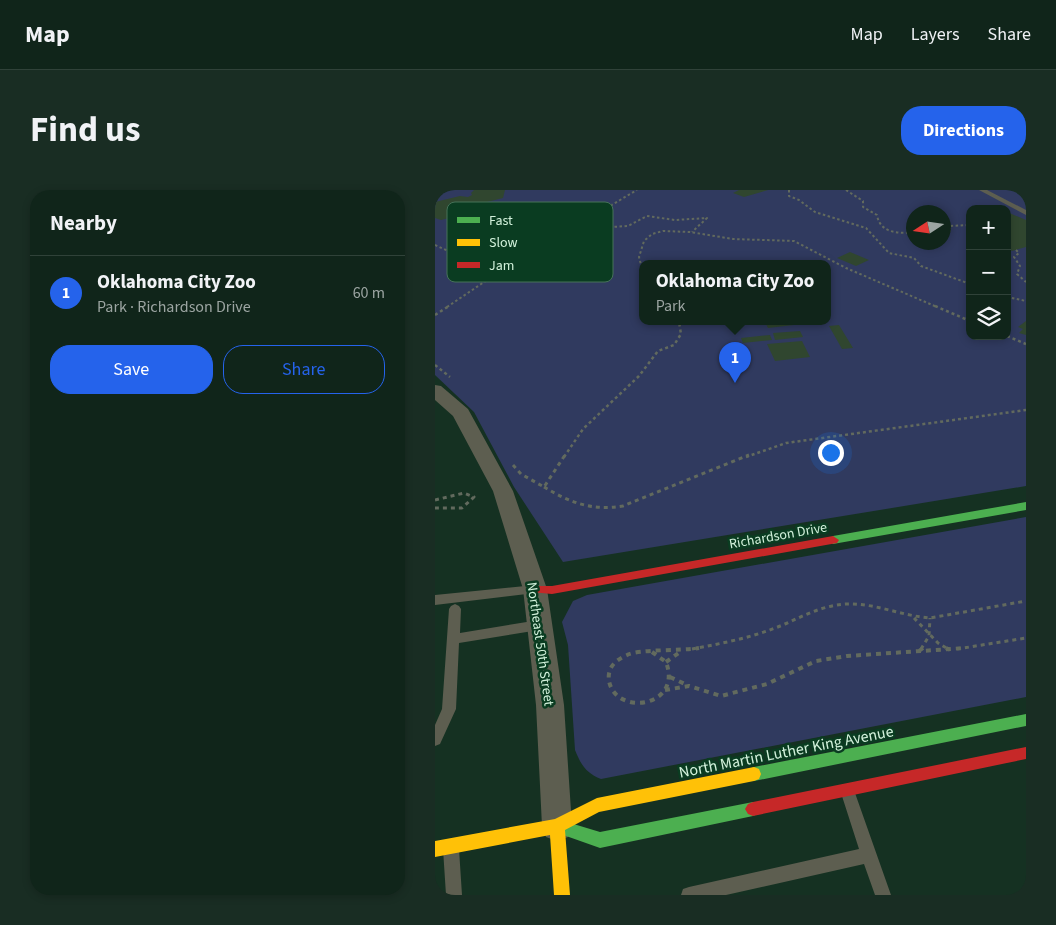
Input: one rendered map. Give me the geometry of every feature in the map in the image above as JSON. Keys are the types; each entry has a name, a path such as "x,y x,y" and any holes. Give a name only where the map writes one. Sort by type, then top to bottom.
{"main road":[{"name":"Richardson Drive","path":"535,589 562,588 1026,506"},
{"name":"North Martin Luther King Avenue","path":"443,848 557,826 597,805 1026,720"},
{"name":"North Martin Luther King Avenue","path":"557,826 600,840 1026,753"},
{"name":"Northeast 50th Street","path":"557,826 562,895"}],"street":[{"name":"Northeast 50th Street","path":"443,384 461,413 503,491 535,589 550,705 557,826"}],"lane":[{"path":"982,190 1026,213"},
{"path":"435,600 535,589"},
{"path":"435,740 449,709 455,610"},
{"path":"453,639 539,625"},
{"path":"847,789 883,895"},
{"path":"443,848 454,895"},
{"path":"689,895 869,855"}],"path":[{"path":"613,203 637,190"},
{"path":"789,190 789,196 799,200 815,212 865,228 889,253 914,258 921,266 966,283"},
{"path":"846,190 863,201 863,207 877,215 877,220 883,228 891,232 906,232"},
{"path":"613,227 628,226 647,216 675,220 707,218 691,233"},
{"path":"951,226 966,225"},
{"path":"639,260 640,246 647,236 659,231 725,238 794,241 830,260"},
{"path":"435,245 447,251"},
{"path":"1016,250 1019,253 1014,257 1020,266 1017,274 1026,282"},
{"path":"831,260 853,272 966,319"},
{"path":"435,315 483,282"},
{"path":"1011,298 1026,301"},
{"path":"544,487 583,429 639,376 658,351 674,344 681,334 680,325"},
{"path":"1011,338 1026,344"},
{"path":"435,365 443,384"},
{"path":"511,463 521,474 577,506 595,510 609,509 623,506 755,453 786,443 1026,410"},
{"path":"435,500 464,493 474,497 471,504 463,508 435,508"},
{"path":"689,686 665,690 649,701 629,702 615,695 608,682 608,674 612,665 624,655 642,650 652,652 680,651 737,641 785,624 810,611 846,604 878,606 914,617 931,618 1026,601"},
{"path":"914,617 929,635 950,650"},
{"path":"918,652 925,647 931,618"},
{"path":"670,677 689,686 721,696 767,684 817,662 847,656 950,650 1026,638"},
{"path":"666,662 680,651"},
{"path":"652,652 666,662 670,677 665,690"}],"shaded area":[{"path":"435,190 1026,190 1026,486 563,562 514,487 474,412 435,375"},
{"path":"1026,517 1026,697 601,779 588,771 579,760 575,750 568,645 562,622 573,601 587,595"}],"building":[{"path":"474,190 505,190 503,198 487,202 447,202 447,218 441,220 435,218 435,202 460,196 468,197 472,195 471,193"},
{"path":"739,190 768,190 744,197 733,193"},
{"path":"1011,214 1026,220 1026,247 1012,251"},
{"path":"850,252 869,260 856,266 837,258"},
{"path":"1026,321 1026,335 1019,333 1023,329 1018,327"},
{"path":"766,325 794,325 768,328"},
{"path":"839,325 853,348 842,349 829,326"},
{"path":"800,331 803,337 775,340 773,333"},
{"path":"770,335 772,340 743,343 741,338"},
{"path":"802,341 810,357 775,361 767,344"}],"traffic: fast":[{"path":"833,540 1026,506"},
{"path":"754,774 1026,720"},
{"path":"557,826 600,840 753,809"}],"traffic: slow":[{"path":"435,849 557,826 597,805 754,774"},
{"path":"557,826 562,895"}],"traffic: jam":[{"path":"535,589 552,590 833,540"},
{"path":"753,809 1026,753"}],"place":[{"name":"Oklahoma City Zoo","path":"735,383"}]}
